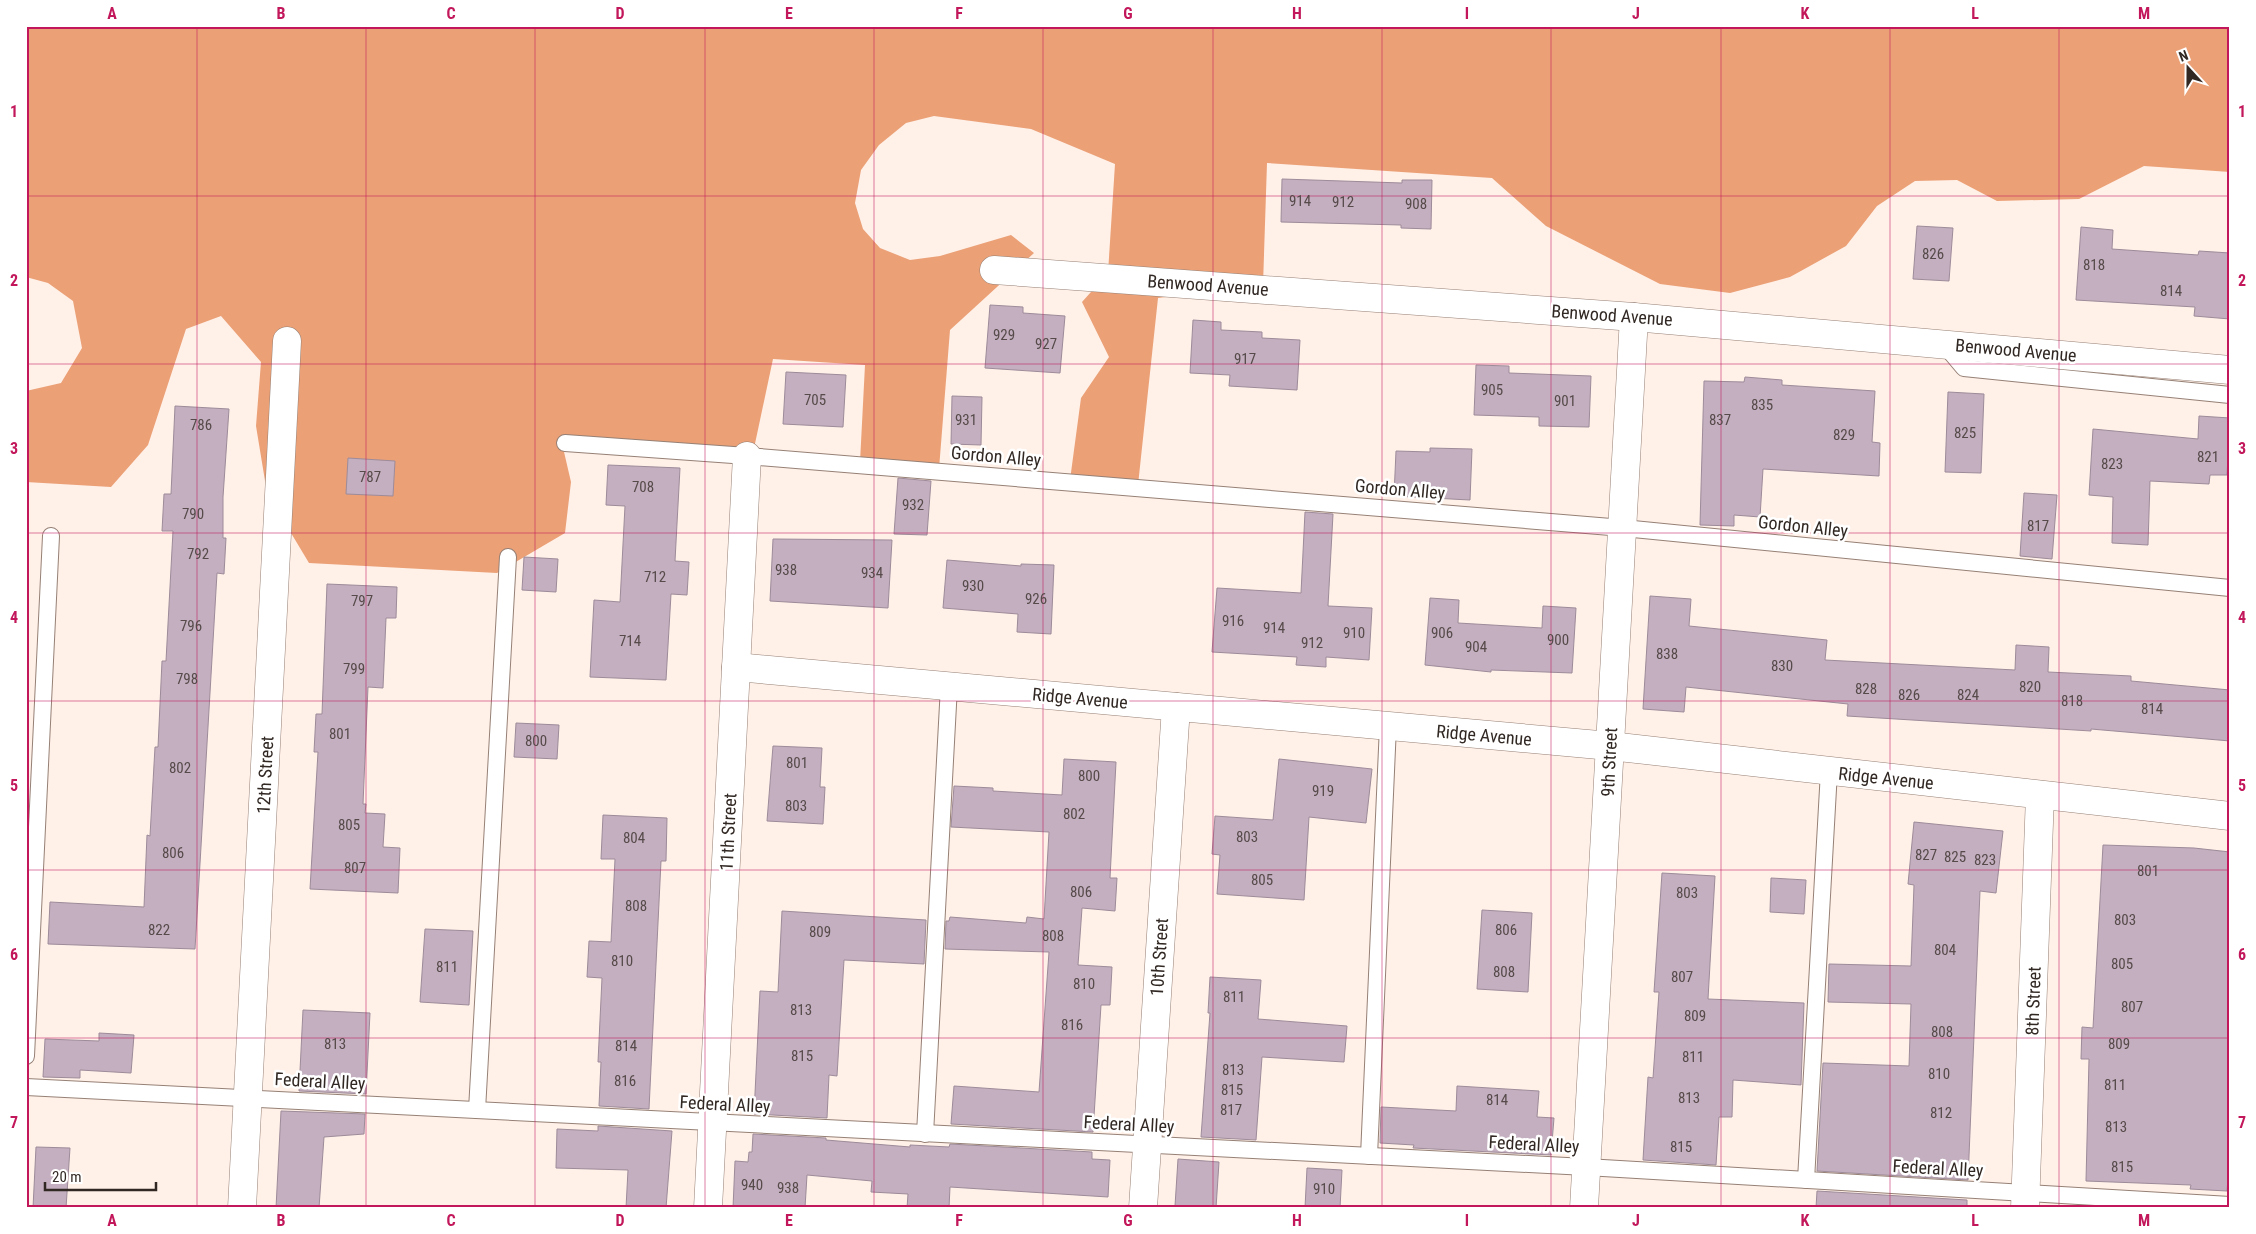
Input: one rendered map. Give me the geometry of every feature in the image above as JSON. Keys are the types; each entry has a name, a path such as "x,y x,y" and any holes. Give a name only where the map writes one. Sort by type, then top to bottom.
{"street":[{"name":"Benwood Avenue","path":"994,270 1634,317 2230,370"},
{"name":"9th Street","path":"1584,1208 1634,317"},
{"name":"12th Street","path":"242,1208 288,342"},
{"name":"11th Street","path":"708,1208 747,456"},
{"name":"Ridge Avenue","path":"736,667 1610,746 2230,816"},
{"name":"10th Street","path":"1143,1208 1176,707"},
{"name":"8th Street","path":"2026,1200 2040,795"}],"lane":[{"path":"1943,343 1964,368 2230,395"},
{"name":"Gordon Alley","path":"565,443 747,456 1622,528 2230,588"},
{"path":"26,1056 51,536"},
{"path":"477,1110 508,557"},
{"path":"925,1134 950,686"},
{"path":"1369,1156 1388,726"},
{"path":"1806,1180 1829,772"},
{"name":"Federal Alley","path":"26,1087 1586,1167 1806,1180 2026,1200 2230,1205"}],"shaded area":[{"path":"26,26 2230,26 2230,172 2144,166 2079,199 1997,201 1957,180 1915,181 1877,206 1846,246 1790,277 1730,293 1660,284 1546,226 1492,178 1267,163 1263,285 1158,298 1138,485 1070,480 1081,398 1109,357 1082,302 1108,273 1115,164 1031,129 934,116 906,123 879,145 861,170 855,203 863,229 880,248 910,260 940,256 1011,235 1034,253 950,330 939,469 860,462 865,365 773,359 753,453 561,439 571,482 565,533 497,573 309,563 267,493 256,426 261,362 221,316 186,329 148,445 111,487 26,482 26,391 61,383 82,348 73,301 48,283 26,277"}],"building":[{"path":"1282,179 1402,183 1402,180 1432,180 1431,229 1401,228 1401,225 1281,222"},
{"path":"1917,226 1953,228 1949,281 1913,279"},
{"path":"2081,227 2113,230 2112,249 2198,255 2199,251 2230,253 2230,319 2194,316 2195,307 2076,300"},
{"path":"990,305 1023,307 1023,313 1065,316 1060,373 985,368"},
{"path":"1193,320 1221,322 1221,330 1262,332 1262,338 1300,340 1297,390 1229,386 1230,375 1190,373"},
{"path":"1476,365 1509,366 1509,373 1591,376 1589,427 1539,426 1539,417 1474,415"},
{"path":"786,372 846,375 843,427 783,424"},
{"path":"1745,377 1782,380 1782,385 1875,391 1872,442 1880,443 1879,476 1763,469 1760,517 1734,515 1734,526 1700,525 1704,381 1744,382"},
{"path":"1948,392 1984,394 1981,473 1945,472"},
{"path":"952,396 982,397 981,445 951,444"},
{"path":"175,406 229,409 223,497 223,538 226,538 224,574 217,573 195,949 48,944 50,902 144,907 147,835 150,836 155,747 158,747 162,661 166,661 173,531 162,531 164,494 171,494"},
{"path":"2199,416 2230,418 2227,475 2210,475 2209,484 2150,481 2148,545 2112,543 2113,497 2089,495 2093,429 2198,439"},
{"path":"1430,448 1472,449 1470,500 1394,496 1396,451 1430,452"},
{"path":"348,458 395,461 393,496 346,494"},
{"path":"608,465 680,468 675,561 689,562 687,595 671,594 666,680 590,677 594,600 620,602 625,506 606,505"},
{"path":"898,478 931,481 927,535 894,534"},
{"path":"2024,493 2057,495 2052,559 2020,556"},
{"path":"1305,512 1333,514 1328,606 1372,608 1369,660 1326,657 1326,667 1296,665 1297,657 1212,652 1217,588 1301,593"},
{"path":"773,539 892,540 888,608 770,601"},
{"path":"524,557 558,559 556,592 522,590"},
{"path":"947,560 1021,566 1021,564 1054,565 1051,634 1017,632 1018,614 943,608"},
{"path":"327,584 397,587 396,618 386,618 383,688 368,687 363,804 366,804 365,813 385,814 383,847 400,848 398,893 310,889 318,752 314,752 316,714 322,714"},
{"path":"1650,596 1691,599 1689,626 1827,640 1825,660 2015,670 2016,645 2049,647 2048,672 2131,676 2131,681 2230,690 2230,741 2091,729 2091,731 1847,716 1848,704 1686,687 1684,712 1643,709"},
{"path":"1430,598 1459,600 1458,623 1542,628 1543,606 1576,608 1572,673 1491,670 1491,672 1425,665"},
{"path":"516,723 559,725 557,759 514,757"},
{"path":"773,746 822,748 820,787 825,787 823,824 767,821"},
{"path":"1064,759 1116,762 1110,878 1117,878 1115,911 1082,908 1078,965 1112,967 1110,1005 1101,1005 1093,1132 951,1124 954,1086 1039,1092 1049,952 945,949 946,921 949,921 950,917 1026,923 1027,917 1044,919 1049,832 951,827 954,786 993,788 993,791 1062,795"},
{"path":"1279,759 1372,769 1366,823 1309,817 1304,900 1217,894 1220,855 1212,854 1215,816 1273,820"},
{"path":"603,815 667,818 666,861 661,861 649,1109 599,1106 601,1062 598,1062 602,978 587,977 589,941 611,942 615,859 601,859"},
{"path":"1914,822 2003,831 1996,893 1980,891 1968,1180 1817,1171 1823,1063 1909,1066 1911,1004 1828,1002 1829,964 1911,966 1914,885 1908,884"},
{"path":"2103,845 2194,848 2230,852 2230,1152 2227,1191 2190,1189 2191,1185 2086,1181 2089,1059 2081,1059 2082,1027 2093,1028"},
{"path":"1662,873 1715,876 1708,999 1804,1003 1801,1085 1733,1080 1732,1117 1719,1117 1716,1165 1643,1160 1648,1077 1653,1078 1659,992 1654,992"},
{"path":"1771,878 1806,880 1804,914 1770,912"},
{"path":"1482,910 1532,913 1528,992 1477,989"},
{"path":"782,911 926,920 924,964 844,960 837,1076 829,1075 827,1118 754,1114 760,991 778,992"},
{"path":"425,929 473,931 469,1005 420,1002"},
{"path":"1210,977 1261,980 1258,1019 1347,1026 1344,1062 1262,1057 1256,1140 1201,1137 1210,1013 1208,1013"},
{"path":"303,1010 370,1013 366,1094 299,1091"},
{"path":"99,1033 134,1035 131,1073 80,1070 80,1078 43,1077 45,1039 99,1041"},
{"path":"1457,1086 1539,1091 1537,1117 1554,1118 1551,1155 1413,1148 1414,1145 1380,1143 1381,1107 1456,1111"},
{"path":"281,1111 365,1114 364,1134 324,1137 319,1208 276,1208"},
{"path":"598,1126 672,1131 666,1208 626,1208 628,1170 556,1168 557,1129 598,1131"},
{"path":"753,1134 826,1138 826,1140 910,1147 910,1145 949,1147 950,1144 1092,1152 1092,1159 1110,1160 1108,1197 950,1187 949,1208 907,1208 908,1194 871,1192 872,1181 807,1175 805,1208 733,1208 735,1161 748,1162 749,1152 752,1152"},
{"path":"36,1147 70,1148 66,1208 33,1208"},
{"path":"1178,1159 1219,1162 1216,1208 1175,1206"},
{"path":"1307,1168 1342,1170 1340,1208 1305,1208"},
{"path":"1817,1191 1967,1200 1967,1208 1816,1208"}]}
